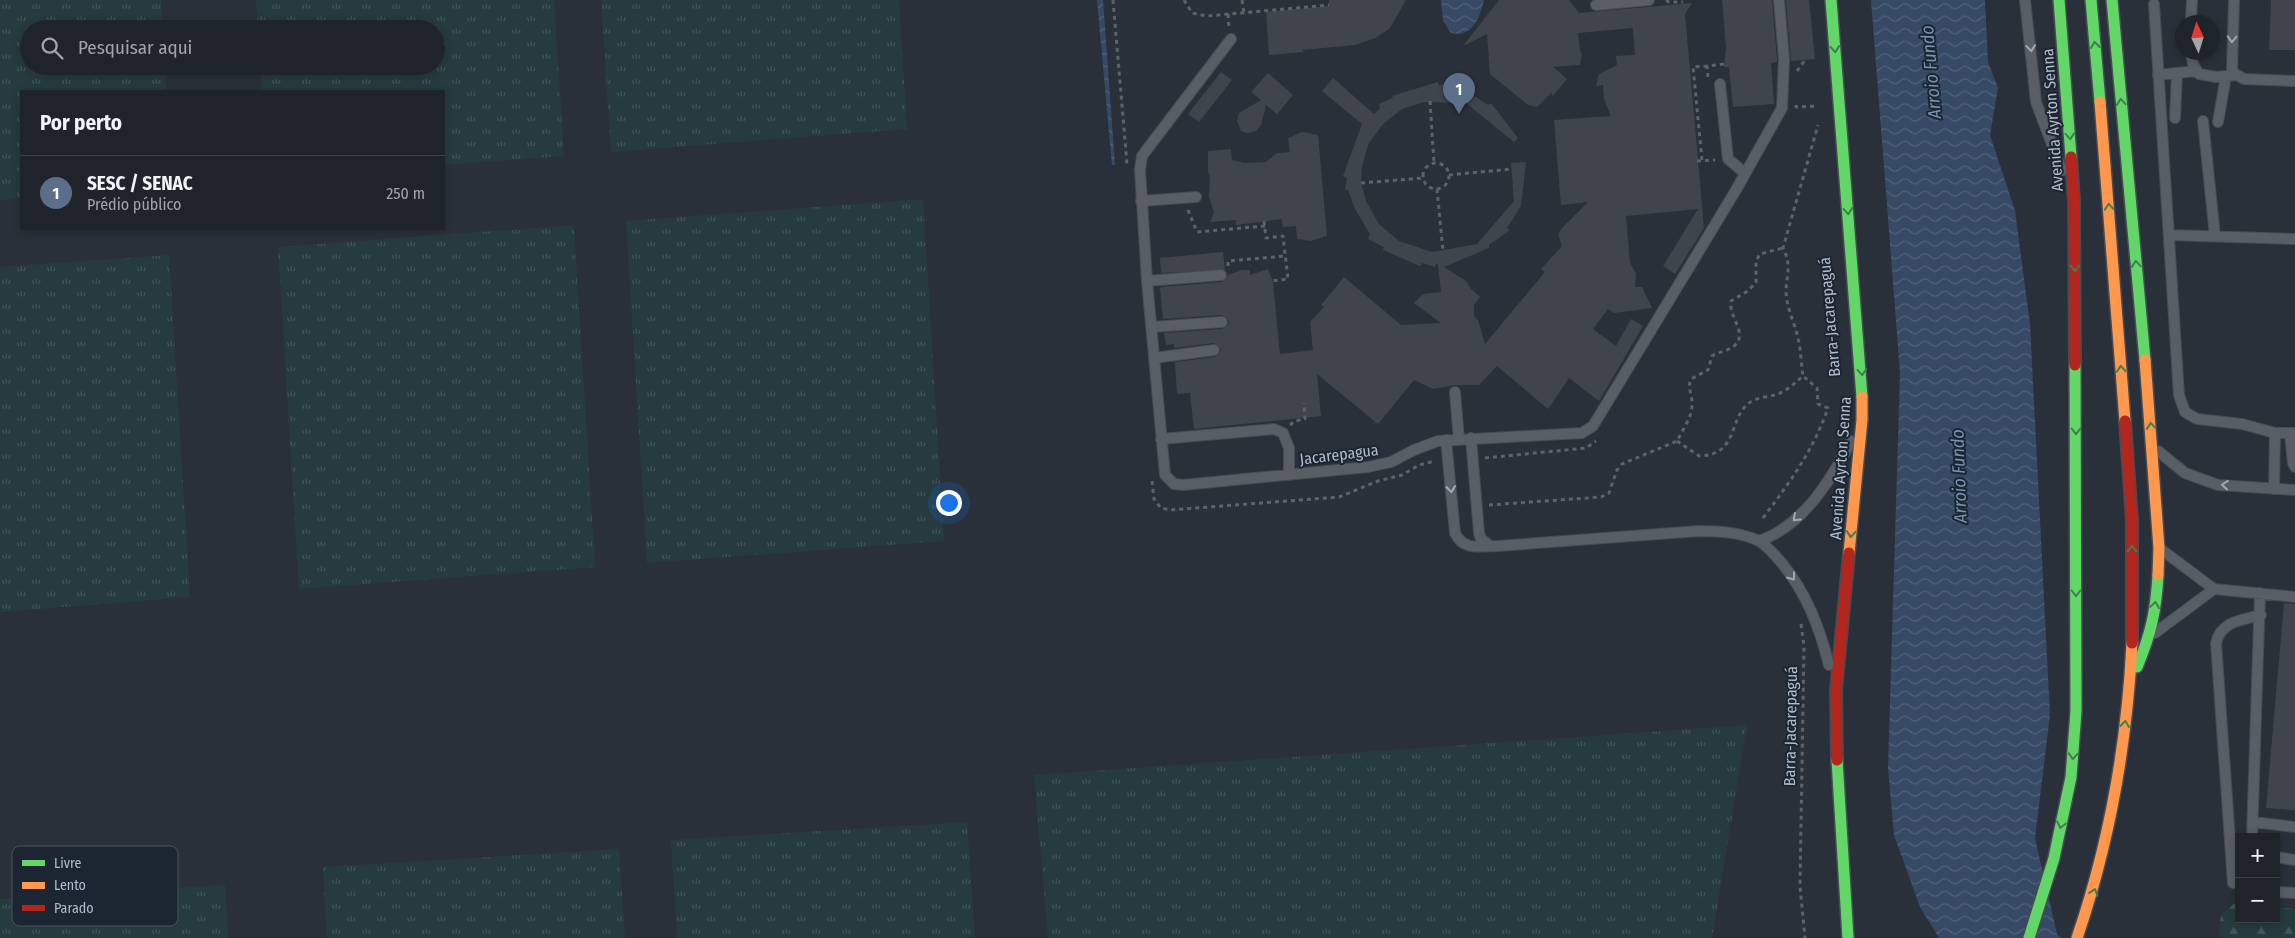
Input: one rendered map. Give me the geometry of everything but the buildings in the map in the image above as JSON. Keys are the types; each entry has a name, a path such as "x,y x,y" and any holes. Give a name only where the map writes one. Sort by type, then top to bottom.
{"highway":[{"name":"Avenida Ayrton Senna","path":"1831,0 1862,378 1862,420 1836,690 1837,775 1848,938"},
{"name":"Avenida Ayrton Senna","path":"2029,938 2054,858 2071,777 2076,711 2074,202 2059,0"},
{"path":"2077,938 2099,875 2108,840 2117,789 2130,685 2132,521 2100,92 2091,0"},
{"path":"2112,0 2153,448 2159,548 2156,604 2150,637 2130,685"}],"lane":[{"path":"1596,5 1649,0"},
{"name":"Jacarepagua","path":"1161,439 1165,475 1174,484 1183,485 1289,475 1391,462 1414,450 1446,440 1582,433 1593,426 1782,108 1784,59 1779,0"},
{"path":"2025,0 2036,102 2040,117 2074,202"},
{"path":"2191,15 2192,0"},
{"path":"2218,122 2231,76 2234,0"},
{"path":"2154,4 2179,394 2185,412 2197,419 2242,424 2275,433 2292,433 2293,463 2295,467"},
{"path":"1231,39 1142,156 1140,170 1141,202 1146,281 1152,327 1161,439 1274,429 1283,432 1289,448 1289,475"},
{"path":"2193,60 2196,71"},
{"path":"2158,75 2196,71 2205,76 2295,81"},
{"path":"2175,118 2177,73"},
{"path":"1720,84 1728,159 1745,173"},
{"path":"2203,121 2215,236"},
{"path":"1141,202 1191,197"},
{"path":"2169,236 2295,239"},
{"path":"1146,281 1221,275"},
{"path":"1152,327 1222,322"},
{"path":"1154,358 1214,350"},
{"path":"1455,392 1459,440"},
{"path":"1759,541 1783,530 1817,496 1836,471 1862,420"},
{"path":"2274,489 2275,433"},
{"path":"1471,438 1480,536 1490,546"},
{"path":"1446,440 1455,532 1459,542 1465,546 1490,546 1706,531 1728,532 1759,541 1777,558 1803,592 1821,632 1836,690"},
{"path":"2153,448 2185,473 2218,485 2295,490"},
{"path":"2159,548 2214,589 2295,597"},
{"path":"2150,637 2214,589"},
{"path":"2252,833 2261,615 2260,593"},
{"path":"2232,883 2216,643 2222,628 2229,624 2261,615"},
{"path":"2253,822 2295,827"},
{"path":"2280,858 2295,860"},
{"path":"2280,892 2295,893"}],"path":[{"path":"1184,0 1192,13 1198,15 1244,13 1329,5"},
{"path":"1242,0 1244,13"},
{"path":"1666,0 1669,2 1683,2"},
{"path":"1795,74 1805,60"},
{"path":"1702,160 1694,66 1707,66"},
{"path":"1796,99 1796,107 1817,106 1818,114"},
{"path":"1430,101 1434,164"},
{"path":"1763,518 1797,474 1818,437 1828,408 1818,404 1817,388 1803,376 1798,336 1786,300 1790,267 1789,259 1783,248 1818,122"},
{"path":"1697,161 1728,159"},
{"path":"1434,164 1444,166 1448,175 1446,184 1437,189 1428,186 1423,178 1426,168 1434,164"},
{"path":"1448,175 1512,169"},
{"path":"1362,183 1423,178"},
{"path":"1437,189 1443,251"},
{"path":"1191,197 1189,216 1197,232 1265,226"},
{"path":"1264,221 1266,238 1283,236 1288,279 1270,281"},
{"path":"1476,506 1601,497 1609,493 1617,470 1622,464 1676,441 1691,412 1692,402 1688,389 1691,379 1708,370 1712,356 1734,346 1739,338 1740,331 1731,315 1731,301 1748,291 1756,282 1756,261 1760,254 1783,248"},
{"path":"1221,275 1228,274 1228,261 1285,256"},
{"path":"1676,441 1699,456 1711,454 1730,440 1741,411 1749,403 1777,394 1790,387 1803,376"},
{"path":"1283,432 1295,421 1306,419 1304,403"},
{"path":"1152,476 1154,498 1161,508 1170,510 1339,497 1378,481 1402,475 1419,465 1448,460"},
{"name":"Barra-Jacarepaguá","path":"1800,618 1804,646 1800,886 1805,938"}],"green space":[{"path":"0,0 161,0 162,20 20,20 20,75 165,75 166,90 20,90 20,198 0,200"},
{"path":"256,0 554,0 564,156 445,165 445,90 262,90 261,75 445,75 445,20 257,20"},
{"path":"601,0 899,0 907,129 611,152"},
{"path":"923,199 944,541 647,563 626,221"},
{"path":"574,225 595,567 299,589 278,247"},
{"path":"169,255 190,597 0,612 0,267"},
{"path":"1747,725 1712,938 1048,938 1034,775"},
{"path":"967,822 975,938 677,938 671,840"},
{"path":"619,849 625,938 327,938 323,867"},
{"path":"225,885 228,938 0,938 0,899 12,898 12,926 178,926 178,888"},
{"path":"2235,903 2235,923 2280,923 2280,907 2295,909 2295,938 2223,938 2219,933 2221,915"}],"water":[{"path":"1097,0 1103,0 1115,165 1112,165"},
{"path":"1441,0 1484,0 1474,25 1459,34 1451,33 1443,21"},
{"name":"Arroio Fundo","path":"1871,0 1985,0 1988,62 1998,88 1990,135 2015,211 2030,324 2050,715 2035,838 2057,934 2061,938 1939,938 1920,907 1894,835 1888,768 1900,373"}],"traffic: fast":[{"path":"1831,0 1862,397"},
{"path":"2059,0 2071,157"},
{"path":"2091,0 2100,102"},
{"path":"2112,0 2145,360"},
{"path":"2029,938 2054,858 2071,777 2076,711 2075,365"},
{"path":"2137,667 2152,622 2158,575"},
{"path":"1837,760 1848,938"}],"traffic: slow":[{"path":"2100,102 2125,421"},
{"path":"2145,360 2159,548 2158,575"},
{"path":"1849,553 1862,420 1862,397"},
{"path":"2077,938 2099,865 2115,792 2126,718 2132,643"}],"traffic: jam":[{"path":"2071,157 2074,202 2075,365"},
{"path":"2125,421 2132,521 2132,643"},
{"path":"1837,760 1836,690 1849,553"}],"place":[{"name":"SESC / SENAC","path":"1459,114"}]}
